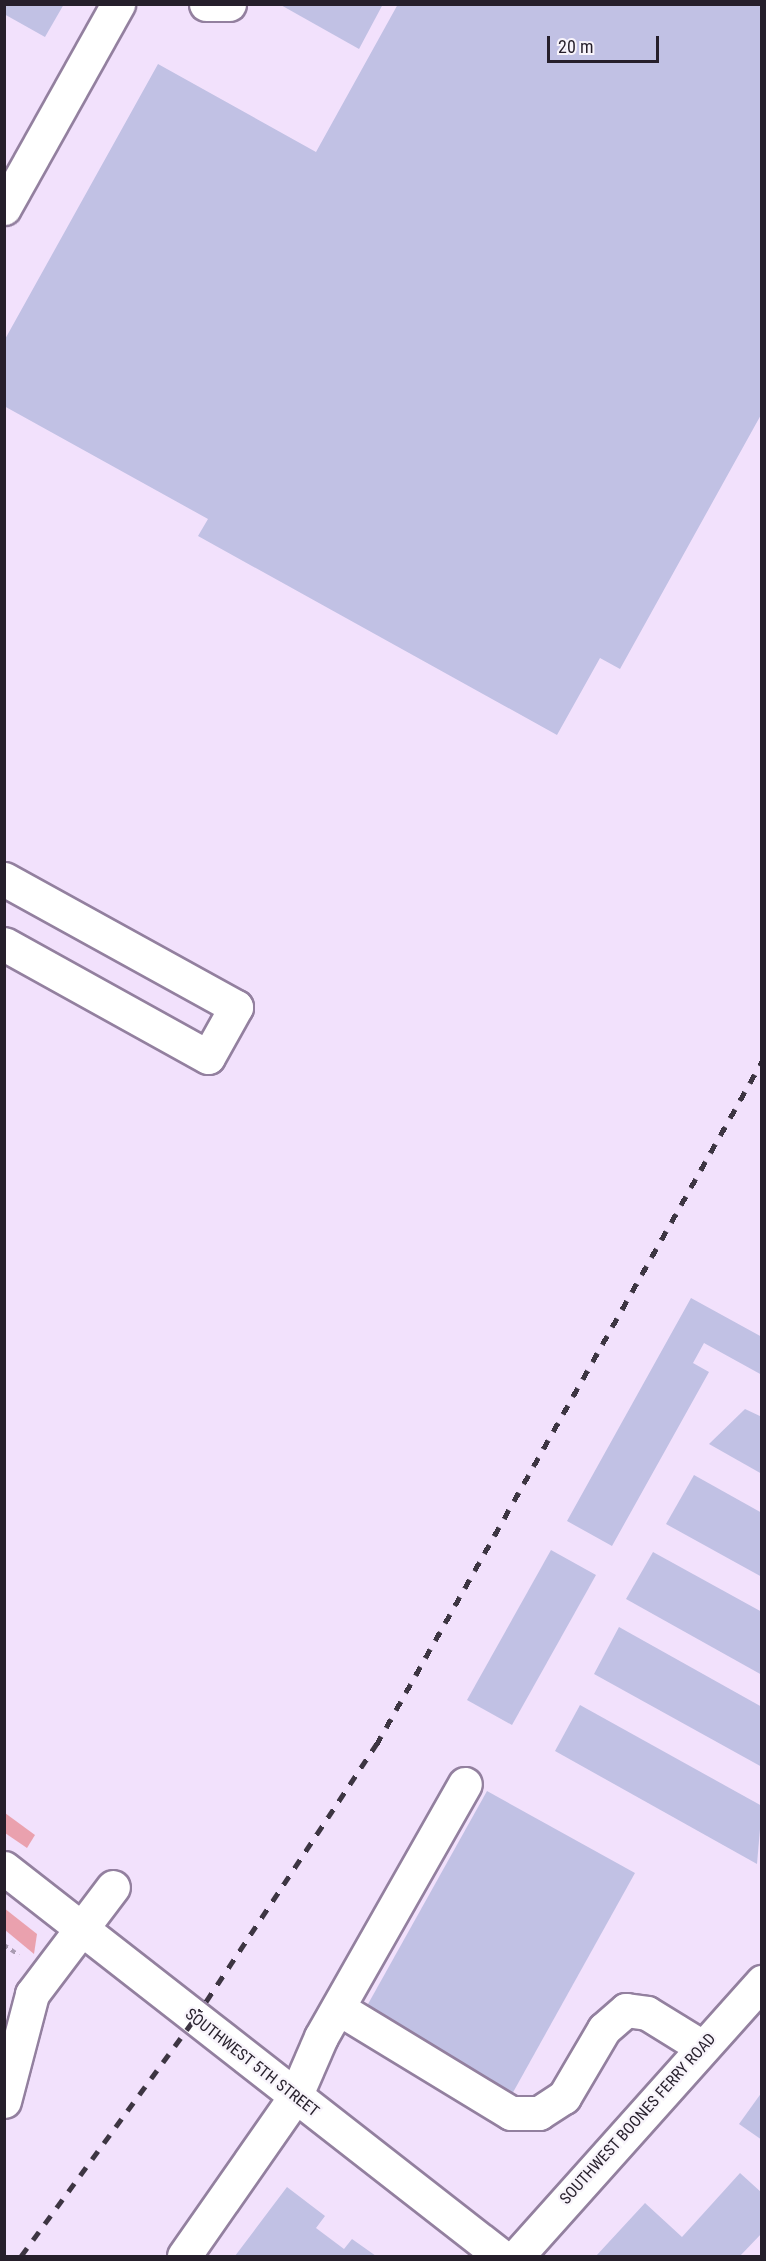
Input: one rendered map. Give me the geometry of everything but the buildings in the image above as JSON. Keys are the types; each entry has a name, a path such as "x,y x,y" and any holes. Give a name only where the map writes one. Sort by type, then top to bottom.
{"street":[{"path":"4,208 118,4"},
{"path":"206,4 229,4"},
{"path":"4,879 236,1007 208,1057 4,944"},
{"path":"184,2256 295,2097 338,2008 465,1784"},
{"name":"SOUTHWEST 5TH STREET","path":"4,1868 501,2256"},
{"path":"4,2101 32,1994 80,1926 112,1887"},
{"name":"SOUTHWEST BOONES FERRY ROAD","path":"517,2256 762,1982"},
{"path":"338,2008 511,2113 539,2113 564,2097 604,2029 626,2010 647,2013 702,2047"}],"shaded area":[{"path":"5,1813 35,1835 27,1848 5,1833"},
{"path":"4,1908 37,1934 34,1954 5,1930"}],"railway":[{"path":"21,2256 195,2018 376,1745 762,1061"}]}
